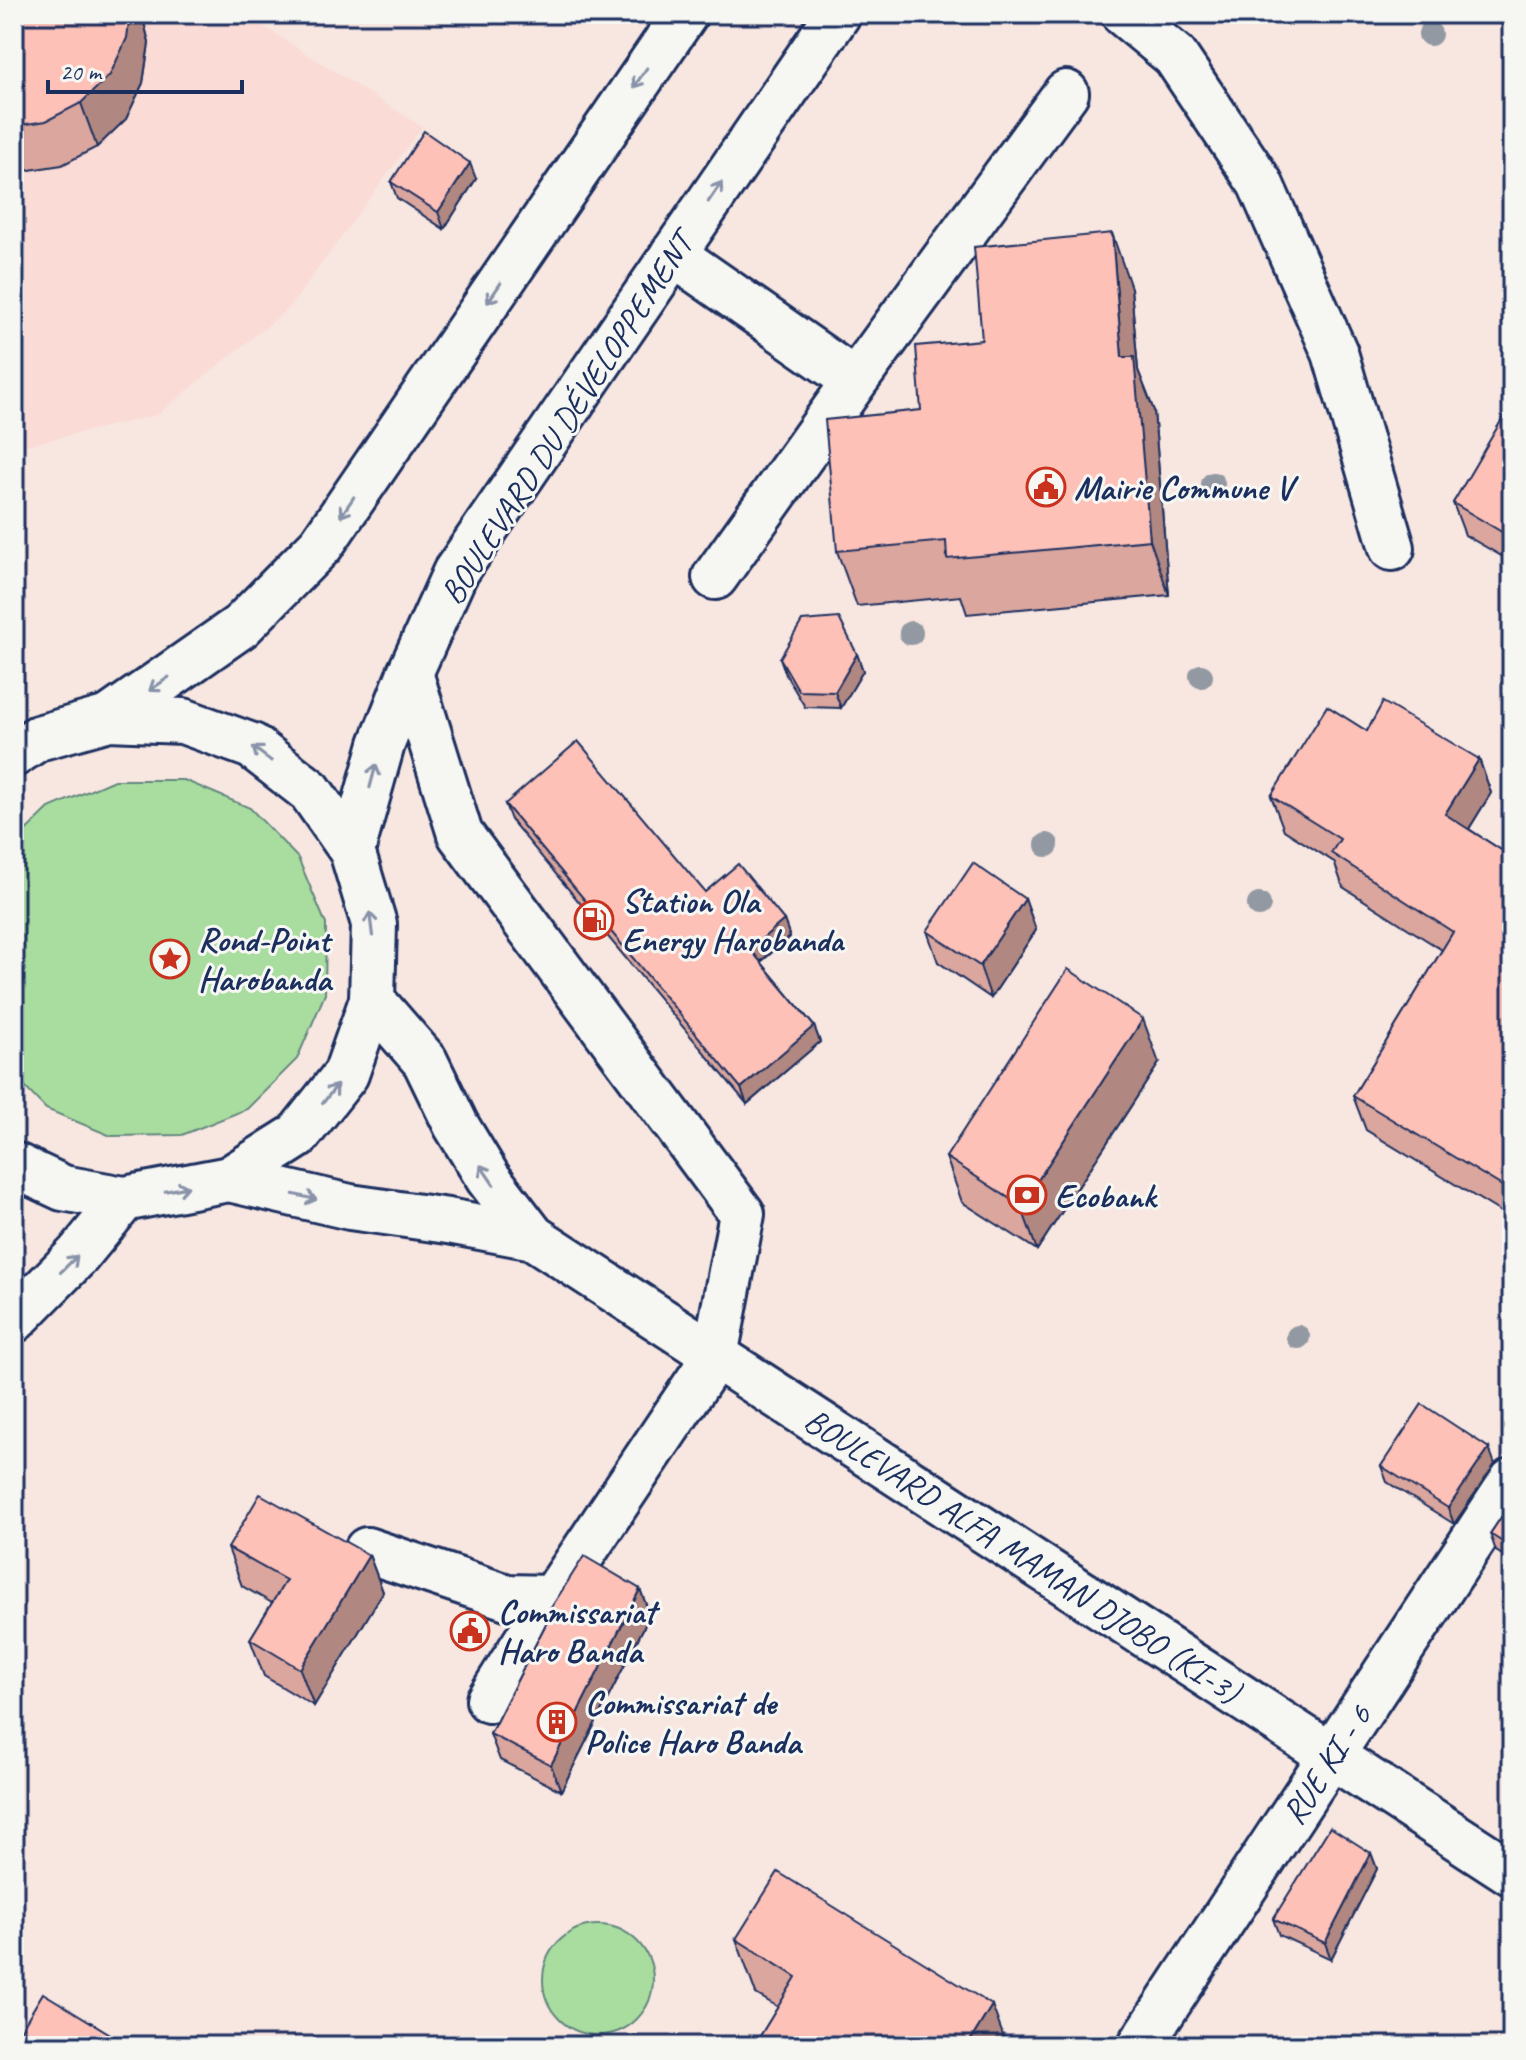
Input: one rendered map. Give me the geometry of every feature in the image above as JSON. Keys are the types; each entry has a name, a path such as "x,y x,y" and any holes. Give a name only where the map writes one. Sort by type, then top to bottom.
{"main road":[{"path":"109,718 241,626 321,545 685,14"},
{"name":"BOULEVARD DU DÉVELOPPEMENT","path":"352,851 382,744 455,573 838,14"},
{"path":"1124,14 1175,56 1260,183 1335,353 1392,548"},
{"path":"715,577 1066,93"},
{"path":"673,254 855,381"},
{"path":"410,673 460,834 742,1214 715,1356 553,1598 489,1700"},
{"path":"14,1165 63,1188 124,1199 229,1179 297,1136 346,1074 372,1000 374,924 352,851 310,791 252,746 183,721 109,718 22,742"},
{"name":"BOULEVARD ALFA MAMAN DJOBO (KI-3)","path":"372,1000 425,1061 472,1152 533,1237 1512,1873"},
{"name":"BOULEVARD ALFA MAMAN DJOBO (KI-3)","path":"229,1179 350,1207 533,1237"},
{"path":"14,1320 78,1255 124,1199"},
{"name":"RUE KI - 6","path":"1140,2046 1512,1481"},
{"path":"367,1550 507,1597 553,1598"}],"shaded area":[{"path":"14,14 244,14 422,127 288,309 157,415 14,448"}],"green space":[{"name":"Rond-Point Harobanda","path":"114,780 184,780 250,808 298,858 326,924 325,994 297,1059 247,1109 182,1135 111,1136 46,1109 14,1076 14,842 49,808"},
{"path":"598,1925 619,1930 637,1941 648,1959 653,1980 648,2001 637,2019 619,2030 598,2035 577,2030 559,2019 548,2001 543,1980 548,1959 559,1941 577,1930"}],"building":[{"path":"14,14 130,14 127,38 110,75 81,103 46,121 14,126"},
{"path":"424,131 470,163 438,212 391,182"},
{"path":"1112,233 1122,357 1134,357 1150,540 947,559 946,541 837,551 825,420 921,410 916,346 982,340 974,247"},
{"path":"1504,416 1512,421 1512,538 1453,503"},
{"path":"839,618 857,654 835,692 799,691 780,658 802,621"},
{"path":"1383,702 1479,759 1445,814 1512,857 1512,1192 1353,1096 1453,932 1331,853 1340,839 1271,796 1327,706 1367,731"},
{"path":"578,741 705,892 738,864 784,920 750,949 814,1026 741,1088 505,804"},
{"path":"973,863 1025,899 980,966 927,931"},
{"path":"1068,969 1143,1019 1021,1206 946,1157"},
{"path":"1422,1404 1489,1448 1448,1508 1381,1466"},
{"path":"260,1494 369,1555 300,1669 250,1639 286,1580 228,1548"},
{"path":"1512,1501 1512,1548 1490,1534"},
{"path":"584,1556 640,1589 551,1765 490,1734 552,1612 549,1611"},
{"path":"1330,1827 1371,1853 1325,1943 1273,1919"},
{"path":"778,1872 992,2005 967,2046 898,2046 883,2037 878,2046 754,2046 796,1977 736,1939"},
{"path":"43,1993 130,2046 14,2046 14,2041"}],"place":[{"name":"Mairie Commune V","path":"1046,487"},
{"name":"Station Ola Energy Harobanda","path":"594,920"},
{"name":"Rond-Point Harobanda","path":"170,959"},
{"name":"Ecobank","path":"1027,1195"},
{"name":"Commissariat Haro Banda","path":"470,1631"},
{"name":"Commissariat de Police Haro Banda","path":"557,1722"}]}
